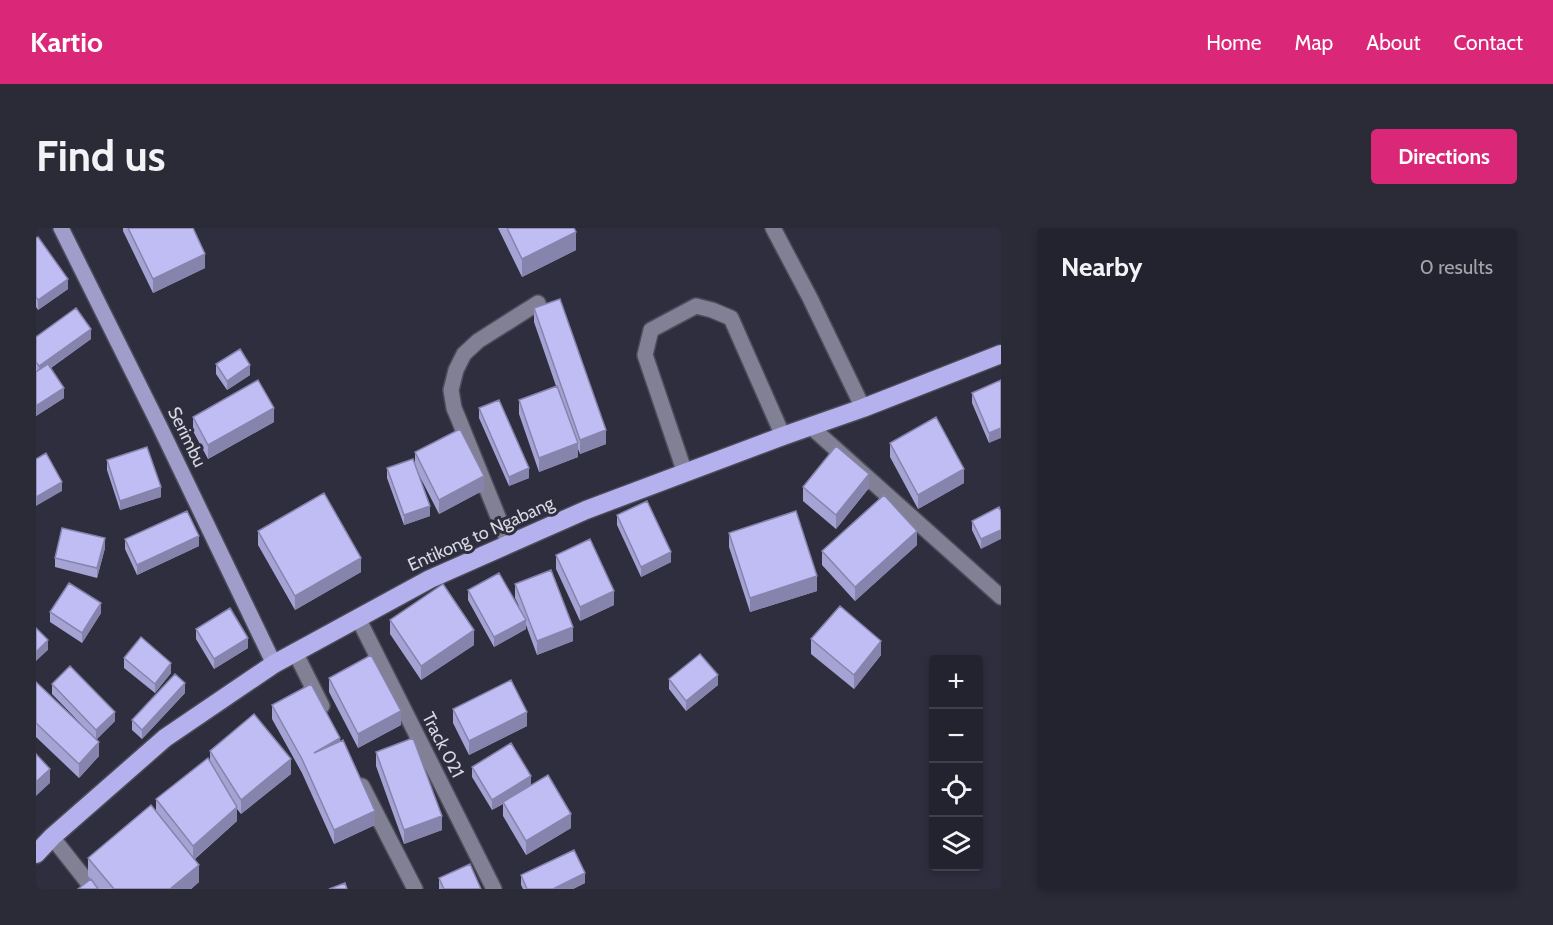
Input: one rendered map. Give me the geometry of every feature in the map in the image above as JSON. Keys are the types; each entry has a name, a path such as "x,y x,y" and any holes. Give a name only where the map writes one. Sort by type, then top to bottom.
{"highway":[{"name":"Entikong to Ngabang","path":"42,844 165,738 274,664 430,579 586,510 1001,354"}],"main road":[{"name":"Serimbu","path":"61,228 274,664"}],"street":[{"path":"774,228 862,408"},
{"path":"509,544 456,414 451,390 456,370 468,349 538,303"},
{"path":"685,473 645,355 651,330 696,306 731,318 783,435"},
{"path":"810,426 1001,597"},
{"name":"Track 021","path":"358,618 494,889"},
{"path":"295,652 326,714"},
{"path":"357,776 415,889"},
{"path":"42,844 93,889"}],"building":[{"path":"128,228 193,228 205,254 153,279"},
{"path":"507,228 574,228 576,232 522,259"},
{"path":"38,237 68,279 38,300 36,297 36,238"},
{"path":"560,299 606,430 580,440 534,308"},
{"path":"76,308 91,329 39,366 36,362 36,337"},
{"path":"240,349 250,365 227,381 216,364"},
{"path":"48,364 64,388 36,406 36,372"},
{"path":"258,380 274,408 208,445 193,417"},
{"path":"1001,380 1001,428 989,433 972,393"},
{"path":"557,386 578,443 539,458 519,400"},
{"path":"499,400 529,468 509,477 479,408"},
{"path":"936,417 964,469 918,495 890,443"},
{"path":"460,429 484,476 439,500 415,452"},
{"path":"836,446 869,474 836,515 803,487"},
{"path":"147,447 161,487 120,501 107,460"},
{"path":"46,453 62,482 36,497 36,459"},
{"path":"413,459 430,506 404,515 387,468"},
{"path":"324,493 361,558 295,596 258,531"},
{"path":"884,495 917,531 855,587 822,551"},
{"path":"647,501 671,552 641,567 617,515"},
{"path":"999,507 1001,530 981,539 972,521"},
{"path":"187,511 199,536 137,565 125,539"},
{"path":"796,511 817,576 750,598 729,533"},
{"path":"62,528 105,538 97,568 55,558"},
{"path":"590,539 614,591 580,607 556,555"},
{"path":"551,570 573,627 537,641 515,584"},
{"path":"499,573 526,620 494,637 468,590"},
{"path":"69,583 101,603 82,633 50,612"},
{"path":"443,584 474,630 421,666 390,620"},
{"path":"840,606 881,641 854,675 811,639"},
{"path":"230,608 248,638 214,659 196,629"},
{"path":"36,628 48,640 36,652"},
{"path":"141,637 171,663 155,684 124,658"},
{"path":"700,654 718,675 686,701 669,679"},
{"path":"371,655 401,711 358,734 329,678"},
{"path":"70,666 115,712 96,730 52,684"},
{"path":"175,674 185,683 142,730 132,720"},
{"path":"511,680 527,712 469,741 453,709"},
{"path":"36,682 99,742 79,764 36,723"},
{"path":"311,684 340,738 314,753 343,740 375,811 334,830 302,759 272,705"},
{"path":"254,714 291,759 241,800 210,751"},
{"path":"413,738 442,816 404,830 376,752"},
{"path":"511,743 531,776 492,800 472,767"},
{"path":"36,754 50,769 36,782"},
{"path":"208,758 237,807 193,846 156,799"},
{"path":"548,775 571,814 526,841 503,802"},
{"path":"151,805 199,865 170,889 114,889 88,858"},
{"path":"574,850 585,873 553,889 527,889 521,875"},
{"path":"470,864 481,889 444,889 439,878"},
{"path":"91,879 98,889 78,889"},
{"path":"345,883 347,889 329,889"}]}
